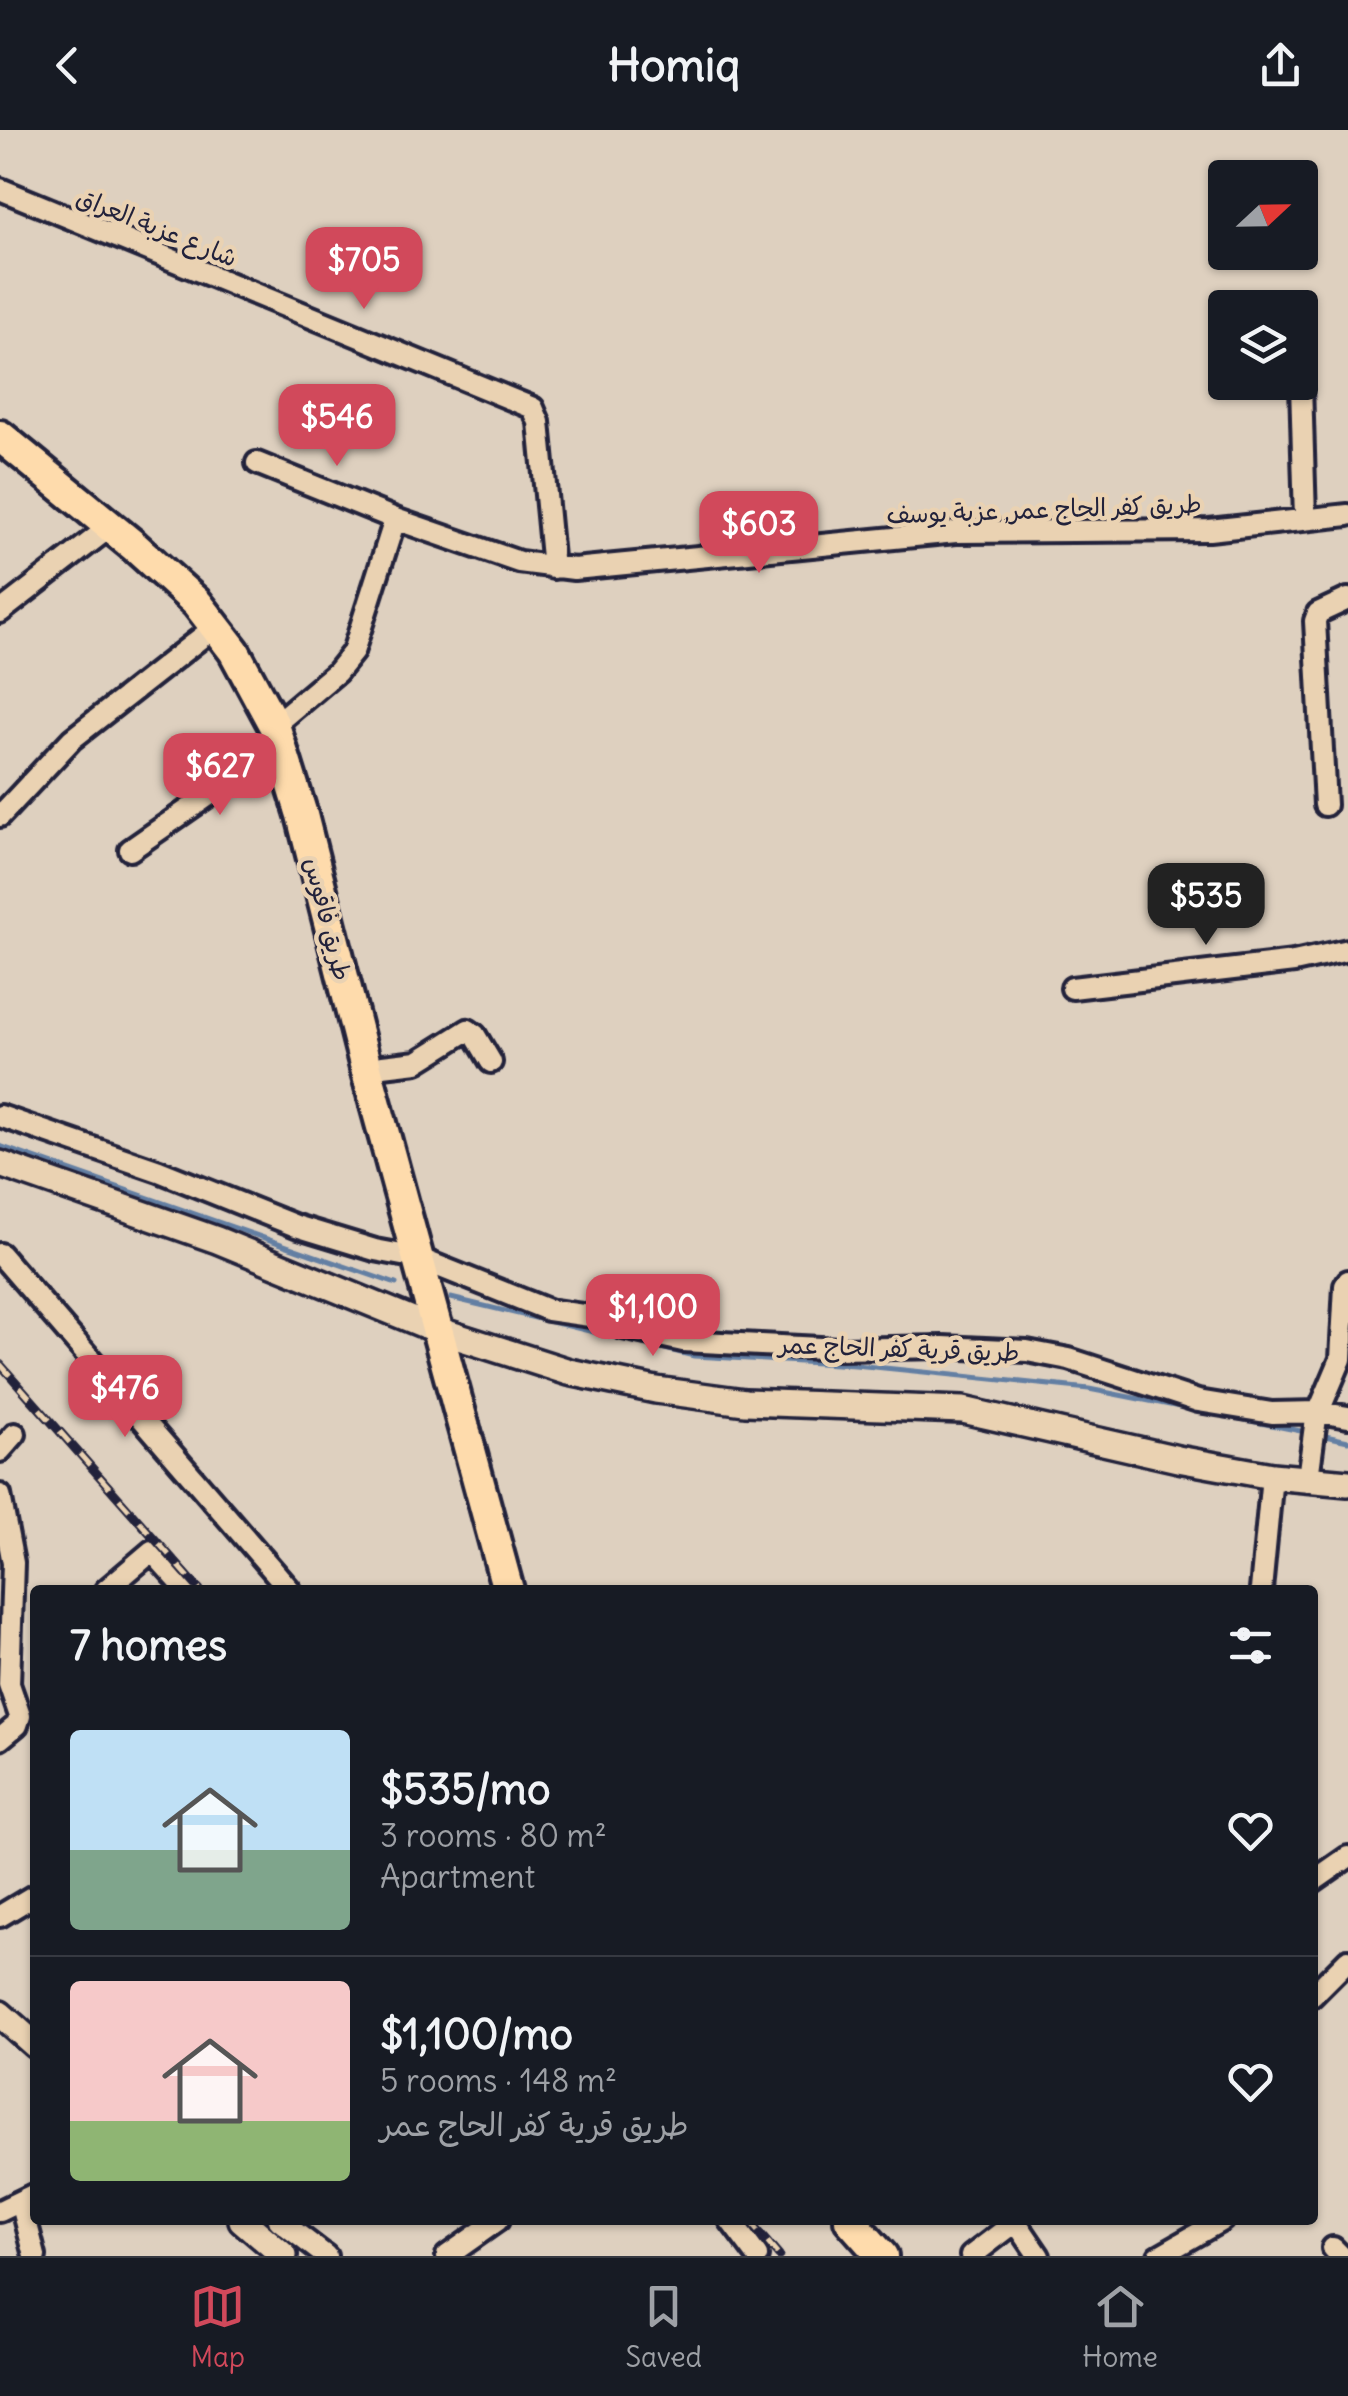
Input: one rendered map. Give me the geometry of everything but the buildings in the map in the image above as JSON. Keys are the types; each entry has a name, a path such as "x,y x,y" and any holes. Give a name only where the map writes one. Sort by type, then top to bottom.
{"main road":[{"name":"طريق فاقوس","path":"0,436 198,603 250,677 278,735 507,1585"},
{"path":"854,2225 882,2256"}],"street":[{"name":"شارع عزبة العراق","path":"0,190 533,408 539,422 553,568"},
{"path":"1302,400 1306,519"},
{"name":"طريق كفر الحاج عمر, عزبة يوسف","path":"257,464 498,556 553,568 613,567 956,532 1210,530 1348,517"},
{"path":"130,850 278,735 338,672 353,652 398,520"},
{"path":"0,612 111,526"},
{"path":"1325,804 1315,621 1318,613 1348,599"},
{"path":"0,816 72,739 216,626"},
{"path":"1072,988 1294,962 1348,950"},
{"path":"366,1068 418,1062 468,1030 491,1062"},
{"name":"طريق قرية كفر الحاج عمر","path":"0,1116 296,1226 375,1250 418,1258 548,1310 598,1318 683,1342 1027,1351 1069,1359 1198,1401 1272,1414 1348,1417"},
{"path":"0,1164 217,1240 437,1330 526,1361 656,1390 745,1402 964,1410 1178,1459 1272,1476 1309,1470 1348,1484"},
{"path":"0,1254 286,1585"},
{"path":"1309,1470 1318,1415 1341,1359 1348,1281"},
{"path":"0,1451 15,1434"},
{"path":"1262,1585 1272,1476"},
{"path":"0,1495 14,1563 10,1684 20,1716 17,1725 0,1739"},
{"path":"112,1585 152,1551 183,1585"},
{"path":"1318,1878 1348,1858"},
{"path":"0,1916 30,1898"},
{"path":"1318,1990 1348,1960"},
{"path":"0,2014 30,2041"},
{"path":"0,2210 28,2198"},
{"path":"31,2225 35,2256"},
{"path":"248,2225 284,2256"},
{"path":"286,2225 326,2256"},
{"path":"446,2256 491,2225"},
{"path":"734,2225 757,2256"},
{"path":"971,2256 1012,2225"},
{"path":"1020,2225 1039,2256"},
{"path":"1159,2256 1211,2225"}],"waterway":[{"path":"0,1146 396,1284"},
{"path":"451,1298 694,1356 855,1365 1089,1389 1311,1433"},
{"path":"1321,1435 1348,1441"}],"railway":[{"path":"0,1364 196,1585"},
{"path":"752,2225 779,2256"}]}
